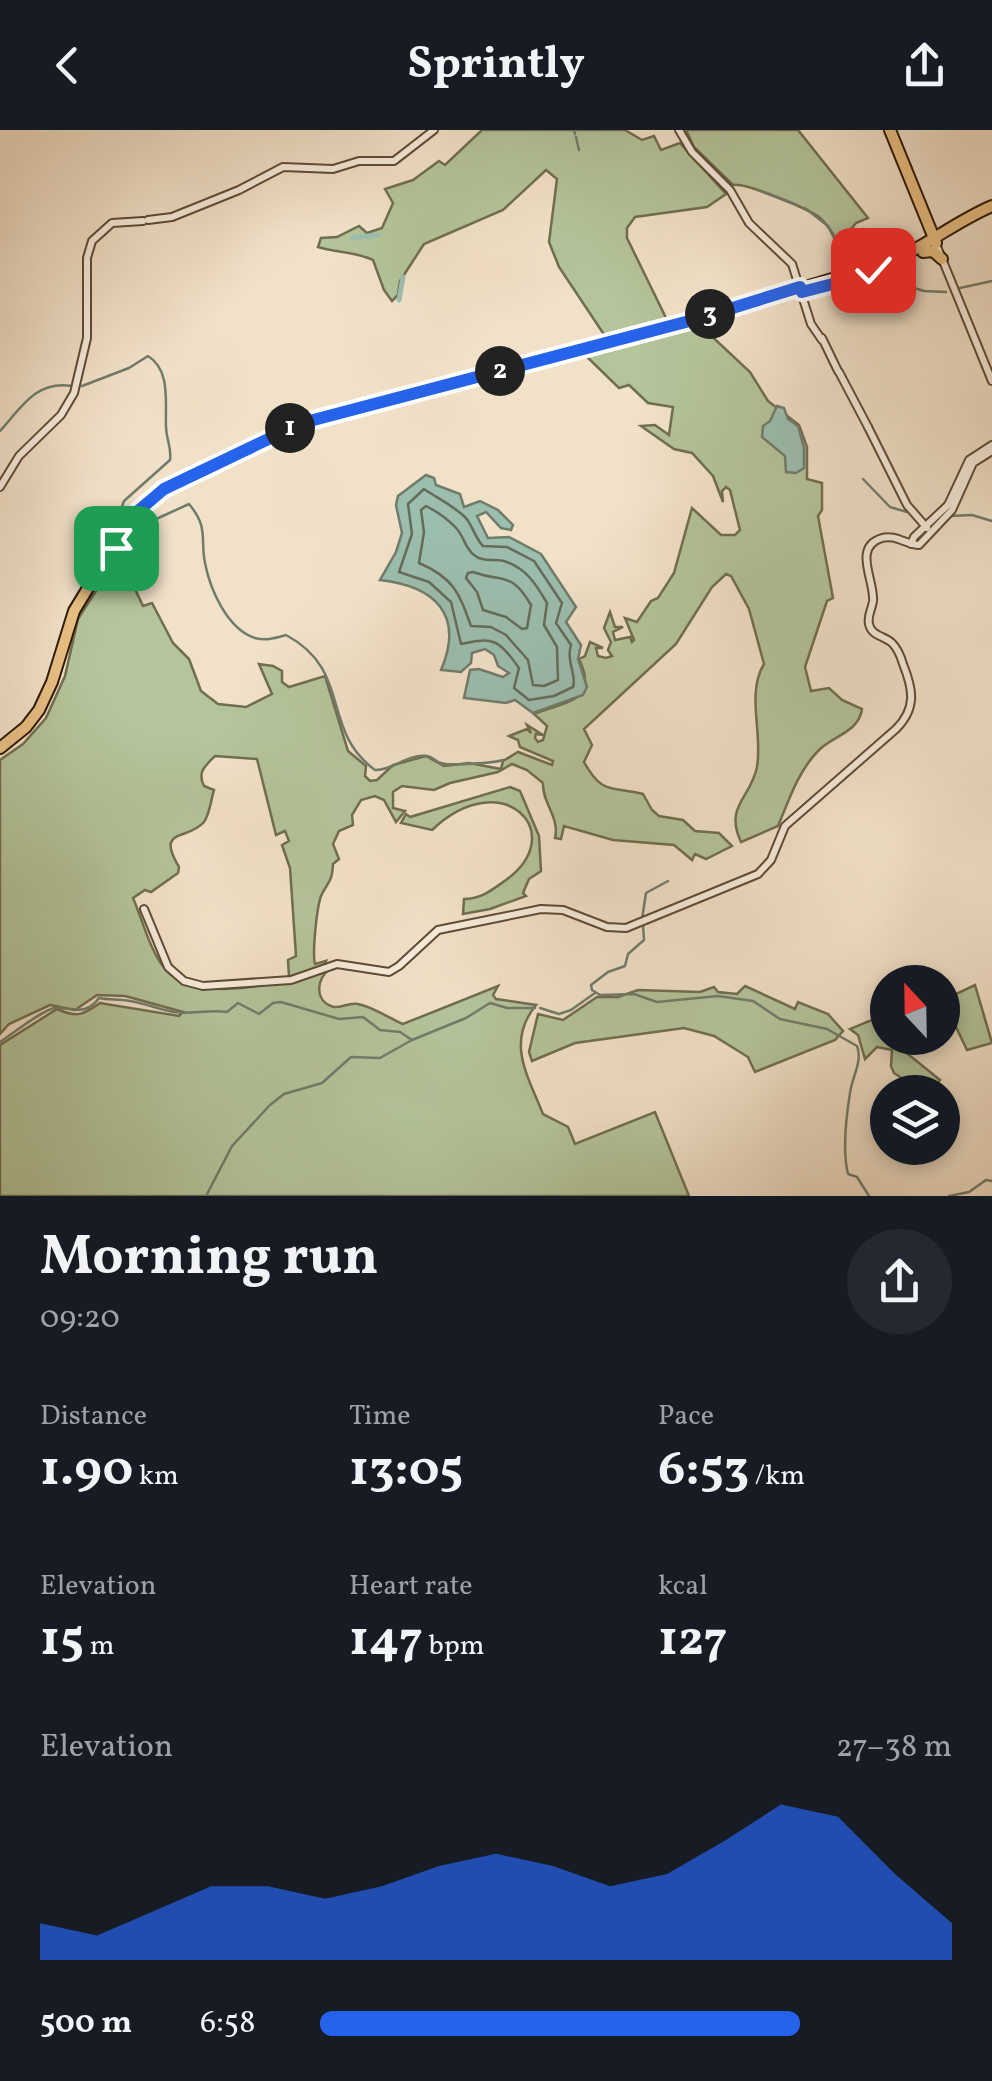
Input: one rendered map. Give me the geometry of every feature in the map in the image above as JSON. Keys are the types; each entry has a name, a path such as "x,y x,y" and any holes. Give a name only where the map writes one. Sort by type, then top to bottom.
{"main road":[{"path":"890,130 935,241"},
{"path":"852,279 992,210"},
{"path":"928,223 937,230 992,210"},
{"path":"0,751 26,733 46,706 58,682 79,609 143,511 166,492 302,428 898,264 923,252 952,226"},
{"path":"923,252 935,252 942,259"},
{"path":"0,751 26,727 44,701 69,620 118,539 142,507 172,484 302,423 697,319 880,266"},
{"path":"116,553 118,539"}],"street":[{"path":"0,487 18,456 60,415 74,393 86,344 86,258 92,241 112,223 172,217 283,167 330,169 359,161 394,161 434,130"},
{"path":"680,130 692,152 730,190 749,223 792,264 810,318 907,501 929,530"},
{"path":"935,241 992,381"},
{"path":"144,909 164,962 181,979 203,986 268,983 294,979 337,964 388,972 434,932 516,912 558,909 607,927 626,928 758,874 771,860 785,826 909,712 912,687 898,652 869,626 873,598 866,555 881,538 919,545 956,504 972,466 992,448"}],"shaded area":[{"path":"482,130 625,130 642,140 654,136 661,150 680,143 726,194 707,207 635,217 627,228 627,238 667,320 605,336 559,267 549,242 557,179 546,170 503,210 424,244 392,301 373,260 318,247 321,238 337,237 359,226 367,233 382,228 393,203 385,189 413,180 439,161 445,165"},
{"path":"686,130 798,130 868,218 856,223 839,244 814,214 763,192 733,185 694,147"},
{"path":"692,327 704,329 750,372 768,401 799,425 807,447 807,479 822,483 822,510 818,516 833,598 827,601 805,667 811,691 829,688 842,700 862,709 856,723 819,750 805,767 778,826 741,842 737,830 737,811 757,767 755,701 764,664 749,609 731,576 726,574 712,587 676,644 584,729 592,745 584,762 602,785 643,794 659,816 683,820 695,831 719,833 732,846 706,859 695,854 692,860 674,845 613,840 564,826 561,839 555,838 555,823 543,783 512,764 498,772 434,790 402,786 393,792 393,808 405,811 396,822 384,800 375,796 361,800 352,815 353,825 339,831 333,844 339,859 333,864 331,879 321,896 315,930 315,964 326,961 289,977 288,960 296,956 290,868 282,845 289,841 285,831 276,835 257,759 215,756 202,773 204,786 214,790 206,819 172,840 178,873 151,892 145,890 133,898 165,969 199,987 244,988 330,969 319,990 328,1004 364,1005 403,1024 498,986 493,995 496,999 536,1005 522,1032 521,1045 526,1072 543,1114 568,1127 575,1144 655,1112 689,1196 0,1196 0,1045 57,1009 80,1014 100,1003 179,1016 183,1012 125,996 97,995 75,1010 50,1005 9,1024 0,1034 0,760 23,744 46,718 65,676 78,619 110,569 126,566 133,571 141,570 136,591 143,606 152,603 173,643 189,659 201,691 218,704 246,707 272,694 259,664 282,671 282,682 289,687 325,676 348,751 366,766 365,776 370,781 377,780 393,765 426,756 444,766 469,763 501,769 503,761 518,752 552,765 553,761 520,747 518,740 509,736 527,729 531,733 527,725 543,735 536,734 538,742 543,740 547,726 534,714 568,702 582,691 585,683 579,659 585,656 590,642 603,648 596,648 598,656 612,656 604,628 610,612 615,627 623,627 613,632 615,640 634,640 625,618 637,622 674,573 692,508 721,535 735,535 740,530 730,490 726,487 722,491 723,502 713,476 692,453 674,449 641,426 655,425 669,435 673,407 648,403 629,385 619,388 586,356"},
{"path":"510,787 520,791 539,836 541,871 529,879 523,893 526,896 463,914 464,899 491,890 524,862 532,843 530,826 520,812 503,804 482,803 458,811 432,830 401,823 406,814 410,817"},
{"path":"975,985 992,1043 967,1050 960,1035 960,992"},
{"path":"745,986 795,1009 798,1002 828,1014 843,1031 835,1040 755,1072 748,1057 714,1036 684,1028 575,1043 532,1061 529,1052 538,1014 563,1020 597,997 618,997 638,990 700,992 714,987 718,992 737,994"},
{"path":"870,1021 870,1054 865,1059 858,1035 850,1029"},
{"path":"892,1055 909,1055 934,1075 897,1075 891,1066"}],"water":[{"path":"777,406 784,408 788,419 798,426 804,468 796,473 786,472 785,456 762,437 763,426"},
{"path":"426,475 434,478 436,485 460,494 464,507 480,501 498,510 513,525 511,530 501,528 486,512 477,516 488,538 509,537 541,554 576,607 566,622 581,645 578,659 587,687 583,695 533,713 515,700 506,703 464,698 470,670 503,677 509,673 485,649 472,653 471,663 461,672 441,670 449,633 440,606 416,589 380,580 402,533 398,496"}],"waterway":[{"path":"574,130 575,134"},
{"path":"576,137 579,150"},
{"path":"758,190 797,205"},
{"path":"805,208 828,226 838,246"},
{"path":"353,238 377,235"},
{"path":"837,259 849,258 858,264"},
{"path":"399,300 403,277"},
{"path":"960,288 992,281"},
{"path":"911,287 946,292"},
{"path":"82,386 129,368 148,356 164,378 170,460 124,501 109,543"},
{"path":"0,431 39,392 59,385 72,386"},
{"path":"863,479 890,507 907,512"},
{"path":"126,549 154,520 189,504 202,527 205,563 221,607 236,626 255,638 286,635 307,649 329,683 347,737 375,770 420,756 445,764 503,760"},
{"path":"950,516 972,515 992,521"},
{"path":"642,919 646,893 668,881"},
{"path":"643,925 644,940 628,954 625,966 608,972 591,985 592,990 600,995 634,994 657,1002 718,996 753,1001 780,1019 827,1029 857,1046 859,1057 851,1087 845,1155 848,1174 857,1177 869,1196"},
{"path":"540,1008 559,1014 595,993"},
{"path":"0,1042 51,1009 84,1009 99,998 180,1013 227,1012 238,1003 259,1014 281,1002 339,1019 363,1017 380,1030 400,1032 412,1040"},
{"path":"206,1196 232,1146 284,1094 322,1083 351,1057 380,1058 490,1003 507,1008 535,1008"},
{"path":"949,1196 992,1181"}],"route":[{"path":"116,548 138,511 155,495 302,423 697,319 800,287 802,292 852,279 873,270"}]}
